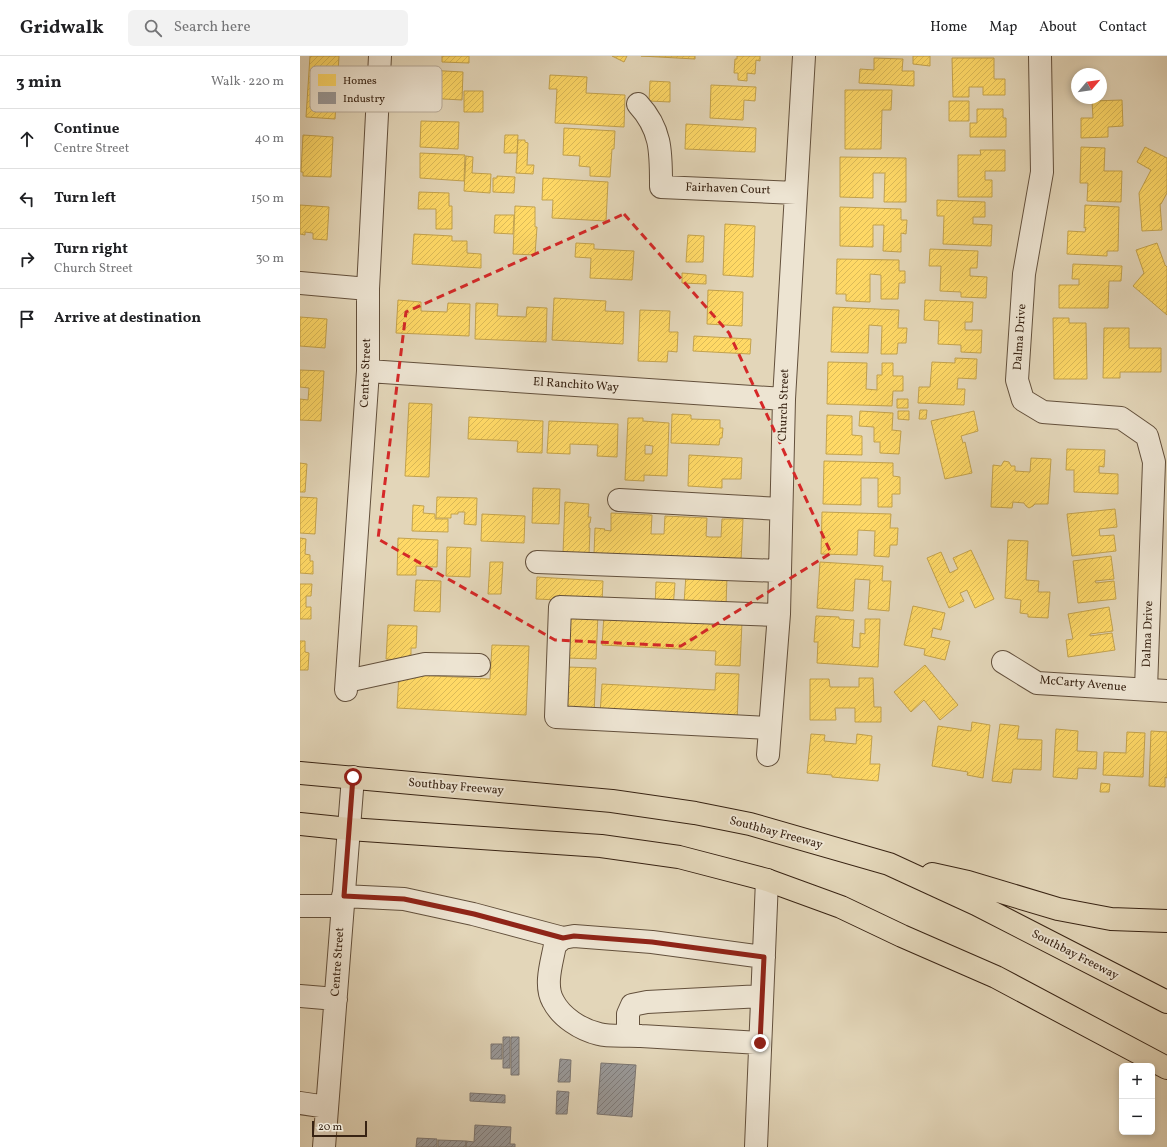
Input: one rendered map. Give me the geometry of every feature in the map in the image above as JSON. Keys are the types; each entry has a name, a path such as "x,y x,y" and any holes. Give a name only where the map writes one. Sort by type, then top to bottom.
{"highway":[{"name":"Southbay Freeway","path":"300,773 612,801 695,813 750,824 889,864 976,904 1167,1002"},
{"path":"300,824 348,829 601,846 679,857 767,880 841,907 902,936 996,977 1159,1063 1167,1074"},
{"path":"889,864 968,882 1058,909 1111,919 1167,921"}],"street":[{"name":"Centre Street","path":"379,66 380,56"},
{"name":"Church Street","path":"768,755 778,616 784,399 804,56"},
{"name":"Dalma Drive","path":"1040,56 1042,172 1024,274 1017,380 1023,400 1044,412 1121,418 1147,436 1154,462 1146,689"},
{"name":"Fairhaven Court","path":"638,104 646,112 661,148 661,187 796,193"},
{"name":"Centre Street","path":"377,112 368,289 368,371 346,686 425,664 479,665"},
{"path":"300,283 368,289"},
{"name":"El Ranchito Way","path":"368,371 784,399"},
{"path":"619,500 781,509"},
{"path":"537,562 780,571"},
{"path":"770,728 556,717 560,607 778,616"},
{"name":"McCarty Avenue","path":"1003,662 1037,682 1167,690"},
{"name":"Centre Street","path":"324,1147 353,777"},
{"path":"756,1147 767,880"},
{"path":"300,918 300,906 343,901 404,899 474,914 563,938 574,936 652,942 764,957"},
{"path":"563,938 555,945 549,991 553,1001 563,1015 583,1028 599,1034 760,1043"},
{"path":"300,996 336,1000"},
{"path":"628,1035 628,1014 632,1005 647,1002 762,996"},
{"path":"300,1103 327,1107"}],"highlighted area":[{"path":"624,214 729,333 831,553 681,646 555,640 378,539 406,312"}],"building: Homes":[{"path":"310,56 339,56 338,66 310,66 310,112 335,112 335,119 306,117"},
{"path":"442,56 469,56 469,63 442,62"},
{"path":"612,56 627,56 624,62"},
{"path":"641,56 695,56 695,59"},
{"path":"737,56 760,56 760,61 756,60 755,74 747,73 747,81 738,80 738,73 734,73 735,59 737,59"},
{"path":"913,56 930,56 930,66 913,64"},
{"path":"874,58 903,59 902,71 914,71 914,86 859,83 860,69 874,70"},
{"path":"952,58 994,58 994,79 1005,79 1005,95 983,95 983,87 969,87 969,97 953,97"},
{"path":"442,71 463,72 462,100 442,99"},
{"path":"550,75 587,77 586,93 625,95 624,127 555,123 557,89 549,89"},
{"path":"650,81 670,82 670,102 649,101"},
{"path":"711,85 756,87 755,101 744,100 743,120 710,118"},
{"path":"845,90 892,90 891,110 882,110 881,149 845,149"},
{"path":"464,91 483,91 483,112 464,112"},
{"path":"1107,100 1122,100 1123,126 1108,127 1108,137 1081,138 1081,118 1093,118 1092,104 1107,104"},
{"path":"949,101 969,101 969,121 949,121"},
{"path":"977,109 1003,109 1003,118 1006,118 1006,137 970,137 970,123 977,123"},
{"path":"421,121 459,122 458,149 420,147"},
{"path":"686,124 756,128 755,152 685,149"},
{"path":"564,128 615,131 610,177 590,176 590,167 579,166 580,156 563,155"},
{"path":"303,135 333,137 331,177 303,176 303,172 301,172"},
{"path":"505,135 518,135 517,153 504,153"},
{"path":"518,140 525,140 525,142 528,143 527,165 534,165 533,174 516,173"},
{"path":"1081,147 1105,148 1104,171 1122,171 1121,202 1087,201 1088,183 1080,183"},
{"path":"1145,147 1167,158 1167,193 1160,204 1162,230 1142,231 1139,193 1151,170 1137,162"},
{"path":"980,150 1005,150 1005,171 985,171 985,180 992,180 992,197 958,197 958,155 981,155"},
{"path":"420,153 465,155 464,181 420,178"},
{"path":"466,156 473,157 472,173 491,174 490,193 464,191"},
{"path":"840,157 906,158 906,202 884,202 885,173 873,173 873,198 840,197"},
{"path":"497,176 515,177 514,193 493,192 493,178 497,178"},
{"path":"543,178 608,182 606,221 552,218 553,200 542,200"},
{"path":"419,192 449,193 449,206 452,206 452,229 436,229 436,209 418,209"},
{"path":"937,200 985,202 985,217 973,217 973,224 992,225 991,246 943,244 944,216 937,216"},
{"path":"300,205 329,207 327,240 313,239 313,233 305,232 305,235 300,234"},
{"path":"1085,205 1119,207 1118,251 1107,251 1107,256 1067,254 1068,231 1085,232"},
{"path":"515,206 535,207 535,227 537,227 535,255 513,254"},
{"path":"840,207 901,209 901,220 907,220 906,234 901,233 901,252 883,251 884,225 873,225 873,247 840,246"},
{"path":"495,215 514,215 513,234 494,233"},
{"path":"725,224 755,226 753,277 723,275"},
{"path":"414,234 452,236 452,241 467,241 467,253 481,254 481,268 412,264"},
{"path":"688,235 704,236 703,262 686,262"},
{"path":"576,243 594,244 594,249 634,251 632,280 590,278 591,258 575,257"},
{"path":"1157,243 1167,267 1167,315 1133,286 1144,273 1136,250"},
{"path":"930,249 978,251 977,268 970,268 970,276 987,277 986,298 961,297 961,292 940,291 941,266 929,266"},
{"path":"837,259 899,260 899,271 905,271 905,283 899,283 898,299 881,299 881,275 870,274 870,302 846,301 846,294 836,294"},
{"path":"1073,264 1122,266 1121,281 1109,281 1108,308 1059,308 1059,285 1079,285 1079,279 1072,279"},
{"path":"682,273 706,275 706,284 682,283"},
{"path":"708,290 743,292 742,326 707,324"},
{"path":"554,298 606,301 605,311 624,312 623,344 552,340"},
{"path":"398,300 421,302 421,311 447,312 448,303 470,304 469,336 396,333"},
{"path":"925,300 973,302 972,322 965,322 965,330 982,330 981,353 961,352 961,345 938,344 939,321 924,320"},
{"path":"476,303 498,304 497,316 526,317 527,307 547,308 546,342 475,339"},
{"path":"833,307 899,310 898,328 907,328 906,343 898,343 897,354 881,354 882,326 869,325 868,353 831,352"},
{"path":"640,310 670,311 669,332 678,332 677,352 668,351 667,362 638,361"},
{"path":"300,317 327,319 325,348 300,346"},
{"path":"1053,318 1069,318 1069,323 1086,323 1087,379 1054,379"},
{"path":"1104,328 1129,328 1129,348 1161,348 1161,372 1120,372 1120,378 1103,378"},
{"path":"694,336 751,339 750,354 693,351"},
{"path":"955,358 977,359 976,379 958,378 957,389 965,389 964,405 918,403 919,387 930,387 932,362 955,363"},
{"path":"828,362 867,363 866,389 877,390 877,375 882,375 882,363 893,363 893,376 903,376 903,391 893,391 892,406 827,404"},
{"path":"300,370 324,371 321,421 300,420 300,399 308,400 309,388 300,387"},
{"path":"897,399 908,399 908,408 897,408"},
{"path":"409,403 432,404 429,477 405,476"},
{"path":"920,410 927,410 926,419 919,419"},
{"path":"860,411 893,413 892,430 901,431 899,454 880,453 880,442 874,442 874,427 859,426"},
{"path":"898,411 909,411 909,420 898,419"},
{"path":"974,411 978,431 961,436 963,443 965,442 972,473 945,479 931,421"},
{"path":"672,414 691,415 691,419 720,420 720,428 723,428 722,438 720,438 719,445 671,443"},
{"path":"827,415 852,416 852,435 862,436 862,455 826,454"},
{"path":"469,417 543,421 542,453 517,452 518,441 468,439"},
{"path":"628,418 643,418 643,421 669,423 667,476 644,475 644,481 625,480","holes":["645,445 653,446 652,454 645,454"]},
{"path":"549,421 618,424 617,457 597,456 598,445 570,444 570,454 547,453"},
{"path":"1067,449 1105,450 1104,467 1099,466 1099,473 1118,474 1118,494 1074,492 1074,470 1066,470"},
{"path":"689,455 742,458 741,479 722,479 722,488 688,486"},
{"path":"1031,458 1051,459 1048,504 1035,504 1029,508 1024,503 1013,502 1012,508 991,507 993,465 1001,466 1004,461 1009,462 1011,466 1015,466 1015,471 1030,472"},
{"path":"824,461 893,463 893,476 900,477 900,494 892,494 892,507 878,507 878,478 861,478 861,505 823,504"},
{"path":"300,463 307,464 305,492 300,492"},
{"path":"533,488 560,489 559,524 532,523"},
{"path":"300,497 317,498 315,534 300,533"},
{"path":"437,497 477,498 476,525 464,524 465,512 451,514 451,518 436,518"},
{"path":"565,502 589,504 588,517 591,517 589,523 589,555 563,553"},
{"path":"413,505 424,506 423,513 435,514 435,519 448,519 448,532 412,531"},
{"path":"1115,509 1117,527 1099,529 1100,536 1114,535 1116,551 1072,556 1067,514"},
{"path":"822,512 891,514 890,528 898,528 897,545 890,545 889,557 874,556 875,531 858,530 857,555 821,554"},
{"path":"611,513 652,515 651,534 664,534 665,516 707,518 706,536 709,537 721,537 722,519 743,519 741,561 594,554 595,528 611,531"},
{"path":"482,514 525,516 524,543 481,541"},
{"path":"300,538 306,539 305,554 310,555 310,561 313,561 313,574 300,573"},
{"path":"398,538 438,540 437,567 416,566 416,575 397,575"},
{"path":"1008,540 1028,541 1026,580 1039,581 1038,592 1050,592 1048,618 1028,617 1028,614 1020,613 1021,600 1005,598"},
{"path":"447,547 471,548 470,577 446,576"},
{"path":"971,550 994,599 975,608 967,590 960,593 964,601 949,608 927,558 941,552 950,573 958,569 953,558"},
{"path":"1111,556 1114,579 1095,581 1096,583 1114,581 1116,599 1078,603 1073,561"},
{"path":"490,562 503,562 501,594 488,594"},
{"path":"820,562 883,566 882,581 891,581 889,611 868,609 870,580 855,579 853,611 817,608"},
{"path":"686,575 727,577 726,605 684,603"},
{"path":"537,577 603,581 602,602 536,599"},
{"path":"416,580 441,581 440,612 414,611"},
{"path":"656,582 675,583 673,608 655,608"},
{"path":"300,584 312,584 311,596 306,596 306,607 311,607 311,619 300,619"},
{"path":"913,606 945,613 941,630 933,628 931,637 950,641 945,660 924,655 925,649 904,645"},
{"path":"1109,607 1113,631 1090,634 1090,636 1112,633 1115,650 1068,657 1066,640 1073,639 1068,614"},
{"path":"569,612 598,614 596,659 567,658"},
{"path":"604,615 742,622 740,666 715,665 716,651 602,645"},
{"path":"816,616 839,617 839,619 854,620 852,647 860,648 860,633 865,634 865,619 880,619 878,667 817,663 818,642 814,642"},
{"path":"388,625 417,626 416,648 411,648 411,661 386,659"},
{"path":"300,641 305,641 305,652 309,653 308,670 300,670"},
{"path":"492,645 529,646 526,715 397,708 399,674 490,679"},
{"path":"925,665 958,705 940,720 924,700 911,712 894,692"},
{"path":"568,667 596,668 594,714 566,712"},
{"path":"716,673 739,674 737,721 600,714 602,684 715,690"},
{"path":"859,678 873,678 874,707 881,707 881,722 855,722 855,708 835,708 836,720 810,720 810,679 829,679 830,687 859,687"},
{"path":"972,722 990,725 983,778 967,775 968,772 932,766 938,726 971,731"},
{"path":"1000,724 1019,726 1017,739 1042,740 1041,770 1013,769 1011,783 992,781"},
{"path":"1056,729 1078,731 1077,751 1097,752 1096,769 1078,768 1077,779 1053,777"},
{"path":"1151,731 1167,732 1167,778 1165,777 1165,787 1149,786"},
{"path":"1127,732 1145,733 1143,777 1103,775 1104,752 1126,753"},
{"path":"811,734 825,735 824,741 856,744 857,734 872,736 870,764 880,764 878,781 807,773"},
{"path":"1101,783 1110,784 1109,792 1100,792"}],"building: Industry":[{"path":"503,1037 510,1037 510,1068 503,1068"},
{"path":"511,1037 519,1037 519,1075 511,1075"},
{"path":"491,1044 502,1044 502,1059 491,1059"},
{"path":"560,1059 571,1060 570,1082 558,1082"},
{"path":"601,1063 636,1065 632,1117 597,1114"},
{"path":"557,1091 569,1092 567,1114 556,1114"},
{"path":"470,1093 505,1095 505,1103 470,1101"},
{"path":"475,1125 511,1127 510,1144 515,1144 515,1147 466,1147 466,1141 474,1142"},
{"path":"417,1138 437,1139 437,1147 416,1147"},
{"path":"438,1140 466,1141 466,1147 438,1147"}],"route":[{"path":"353,777 344,896 404,899 474,914 563,938 574,936 652,942 764,957 760,1043"}]}
